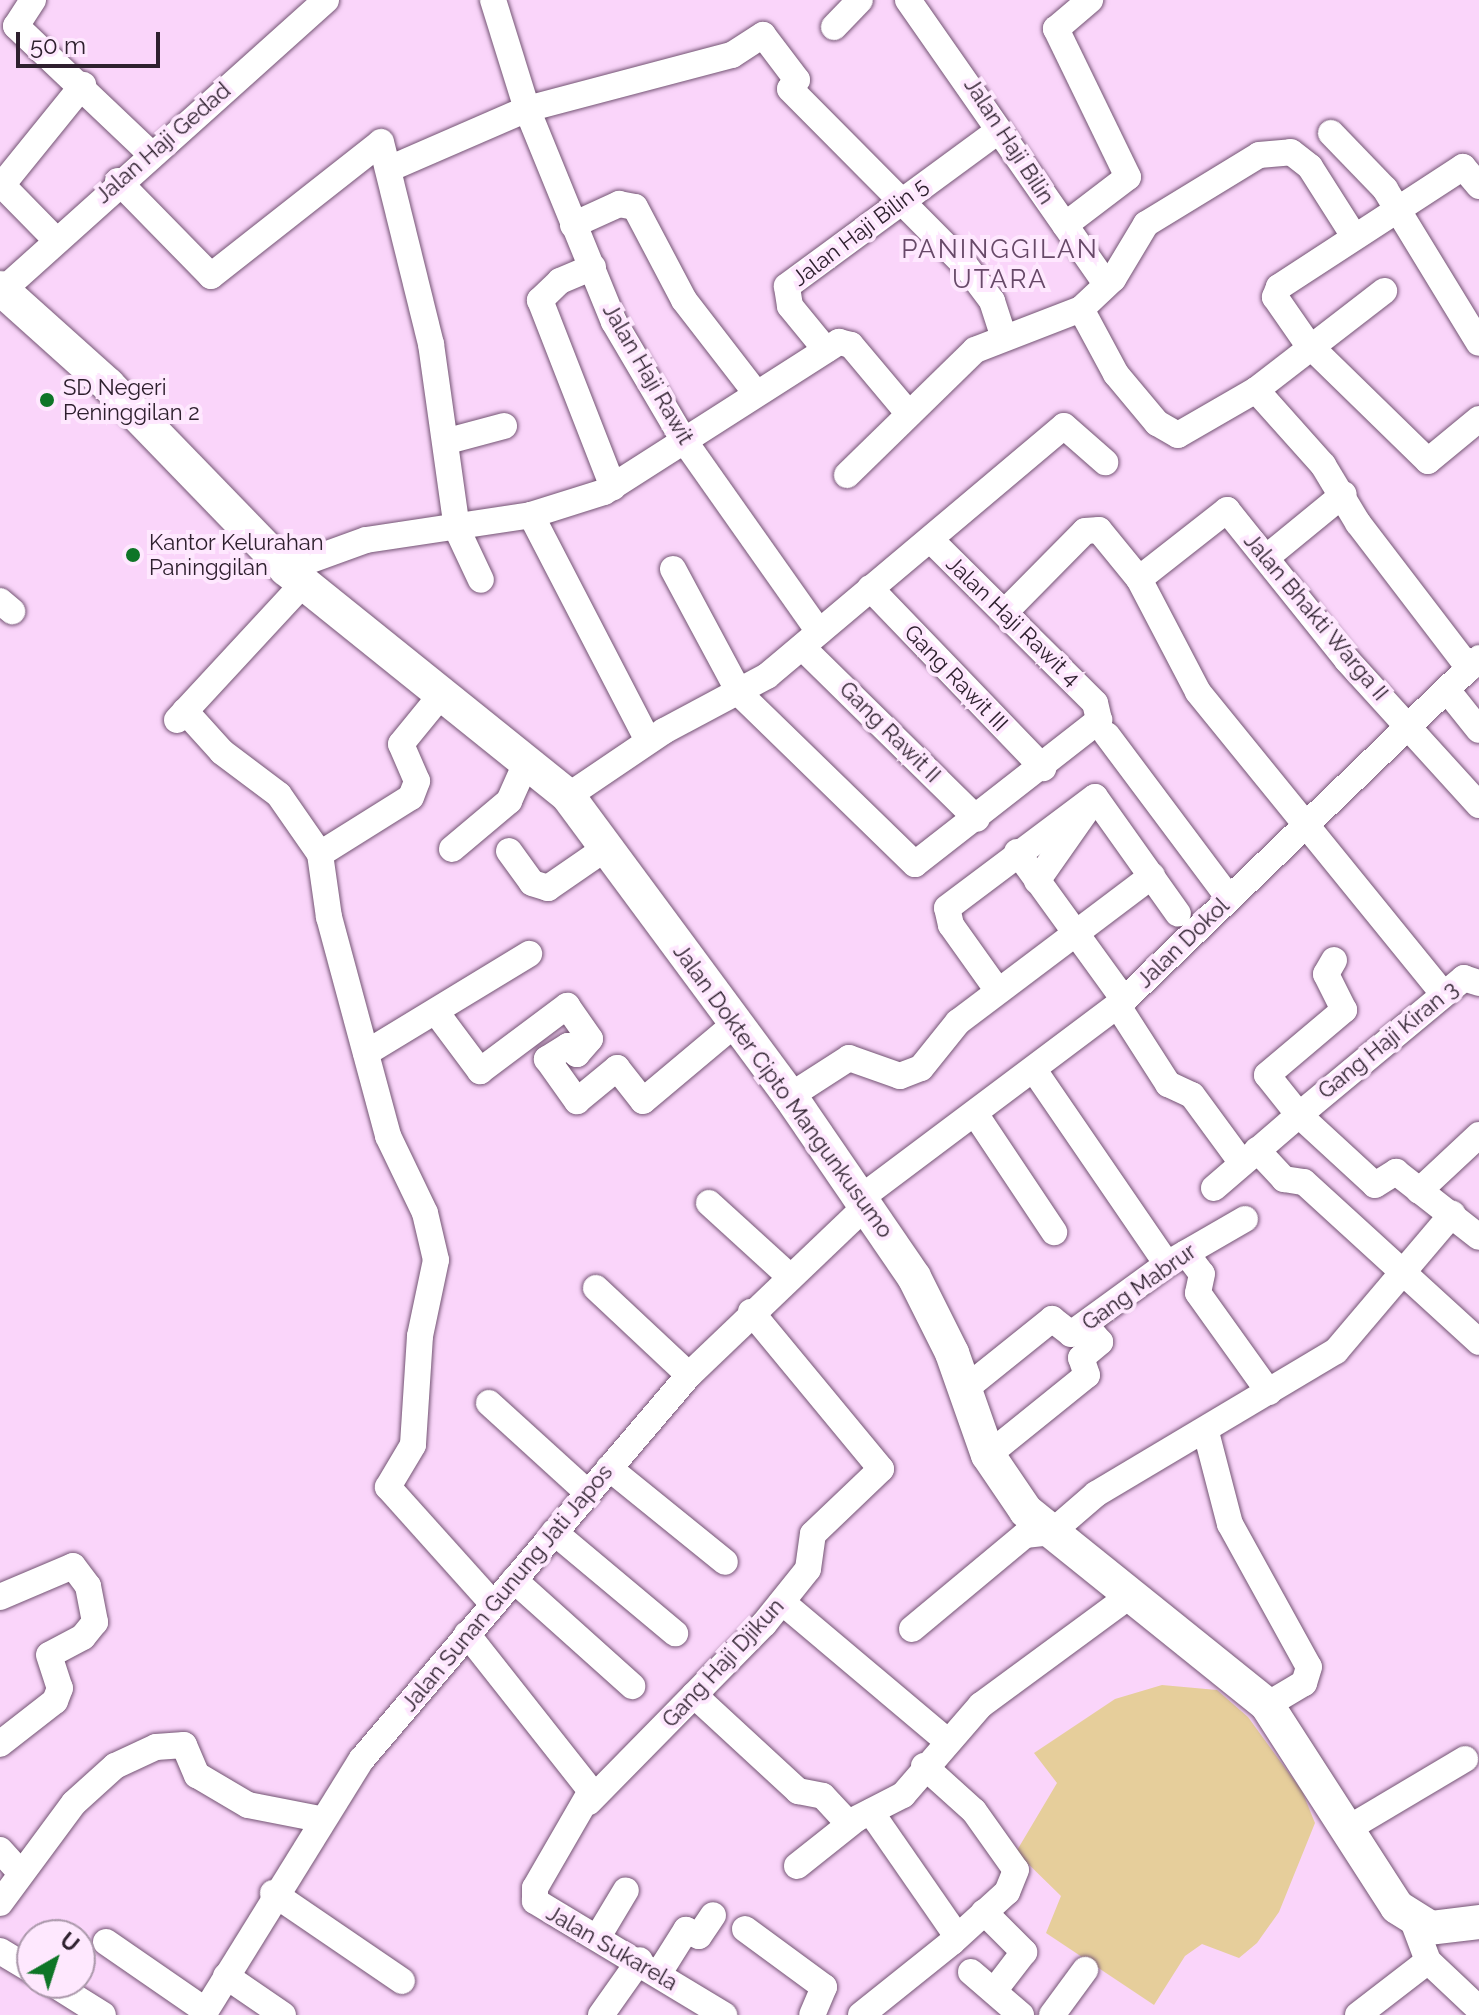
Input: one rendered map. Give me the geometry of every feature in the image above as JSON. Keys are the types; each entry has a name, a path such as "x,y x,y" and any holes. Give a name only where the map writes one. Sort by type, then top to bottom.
{"main road":[{"name":"Jalan Dokter Cipto Mangunkusumo","path":"2,289 108,385 294,576 568,796 790,1096 914,1277 965,1389 988,1455 1026,1511 1267,1705 1349,1828 1378,1882 1413,1921"},
{"path":"1413,1921 1447,1928 1479,1922"}],"street":[{"path":"33,0 16,26 83,85 149,152"},
{"name":"Jalan Haji Gedad","path":"2,289 149,152 326,0"},
{"name":"Jalan Haji Rawit","path":"493,0 527,109 614,322 683,439 811,639"},
{"path":"834,27 860,0"},
{"path":"1065,225 1128,177 1056,29 1090,0"},
{"name":"Jalan Haji Bilin","path":"914,2 973,84 998,131 1106,284"},
{"path":"389,169 527,109 732,55 763,35 797,80 790,89 856,162 904,200 992,301 1004,337"},
{"path":"54,238 2,185 83,85"},
{"name":"Jalan Haji Bilin 5","path":"826,350 783,293 998,131"},
{"path":"1331,133 1396,208 1479,343"},
{"path":"118,181 211,276 381,142 448,441 457,529 481,580"},
{"path":"847,475 975,350 1081,309 1106,284 1162,211 1278,150 1310,167 1354,236"},
{"path":"1474,169 1396,208 1276,291 1307,343 1428,461 1479,419"},
{"path":"573,225 619,204 635,207 684,300 756,393"},
{"path":"593,267 560,281 540,300 613,487"},
{"path":"1081,309 1116,374 1168,431 1189,435 1256,390 1307,343 1384,291"},
{"path":"493,1604 388,1487 413,1445 420,1336 436,1260 366,1053 320,854 279,795 181,716 294,576 366,540 457,529 531,515 613,487 683,439 826,350 851,345 908,413"},
{"path":"1256,390 1344,494 1358,523 1474,663"},
{"path":"448,441 504,426"},
{"path":"568,796 648,741 740,694 931,540 1064,426 1105,462"},
{"path":"1267,557 1344,494"},
{"name":"Jalan Bhakti Warga II","path":"1139,579 1224,509 1479,805"},
{"path":"531,515 648,741"},
{"path":"1006,611 1090,528 1139,579 1198,692 1309,820 1443,994"},
{"name":"Jalan Haji Rawit 4","path":"931,540 1006,611 1095,703 1093,729 1043,768"},
{"path":"673,569 740,694 915,864 1043,768"},
{"name":"Gang Rawit III","path":"870,588 1043,768"},
{"name":"Gang Rawit II","path":"811,639 977,819"},
{"name":"Jalan Dokol","path":"864,1201 1121,1003 1474,663"},
{"path":"1447,690 1479,730"},
{"path":"320,854 411,797 417,781 401,744 441,695"},
{"path":"1107,735 1229,898"},
{"path":"452,849 509,801 526,763"},
{"path":"998,991 951,925 947,908 1017,852 1095,797"},
{"path":"1095,797 1178,914"},
{"path":"1037,881 1095,797"},
{"path":"509,851 532,883 548,888 606,848"},
{"path":"1017,852 1121,1003 1168,1084 1192,1095 1250,1157 1284,1179 1304,1182 1403,1277 1479,1342"},
{"path":"790,1096 849,1058 900,1076 921,1068 958,1022 1152,876"},
{"path":"366,1053 529,954"},
{"path":"1334,960 1326,974 1344,1010 1267,1075 1299,1115 1375,1185 1393,1171 1479,1237"},
{"name":"Gang Haji Kiran 3","path":"1214,1188 1443,994 1470,976 1479,983"},
{"path":"436,1012 480,1071 567,1006 590,1039 577,1054 568,1046 547,1059 577,1101 617,1068 643,1101 736,1023"},
{"path":"1034,1070 1176,1258 1202,1274 1198,1293 1269,1392"},
{"path":"976,1115 1054,1232"},
{"path":"1419,1191 1479,1135"},
{"name":"Jalan Sunan Gunung Jati Japos","path":"205,2013 273,1893 320,1819 467,1634 689,1375 864,1201"},
{"path":"709,1203 788,1275"},
{"path":"912,1629 1025,1535 1052,1532 1096,1494 1206,1432 1336,1351 1403,1277 1452,1214"},
{"name":"Gang Mabrur","path":"965,1389 1052,1319 1071,1334 1176,1258 1245,1219"},
{"path":"596,1288 689,1375"},
{"name":"Gang Haji Djikun","path":"589,1802 782,1602 808,1569 813,1534 831,1510 881,1469 751,1312"},
{"path":"988,1455 1087,1375 1081,1358 1100,1342 1085,1325"},
{"path":"489,1403 588,1493"},
{"path":"1206,1432 1230,1524 1309,1667 1304,1683 1267,1705"},
{"path":"609,1468 725,1562"},
{"path":"554,1532 675,1633"},
{"path":"0,1597 73,1566 88,1586 95,1622 83,1637 49,1655 60,1688 55,1701 0,1744"},
{"path":"514,1580 632,1686"},
{"path":"797,1866 860,1818 903,1795 946,1740 1132,1594"},
{"path":"782,1602 946,1740"},
{"path":"467,1634 589,1784 589,1802"},
{"path":"694,1695 798,1791 823,1796 860,1818 953,1924 952,1942"},
{"path":"0,1903 19,1871 106,1773 169,1743 184,1745 197,1775 248,1805 320,1819"},
{"path":"1349,1828 1465,1759"},
{"path":"861,2015 952,1942 1007,1892 1014,1865 974,1811 924,1766"},
{"name":"Jalan Sukarela","path":"589,1802 533,1893 540,1906 599,1935 724,2015"},
{"path":"0,1850 19,1871"},
{"path":"599,1935 626,1890"},
{"path":"273,1893 402,1981"},
{"path":"984,1912 1024,1952 994,1991"},
{"path":"601,2015 686,1930 699,1936 713,1915"},
{"path":"1413,1921 1428,1961 1479,2009"},
{"path":"745,1929 824,1987 812,2015"},
{"path":"106,1942 205,2013"},
{"path":"1358,2015 1428,1961"},
{"path":"1052,2015 1085,1970"},
{"path":"971,1972 1021,2015"},
{"path":"226,1976 283,2015"},
{"path":"77,1999 103,2015"}],"shaded area":[{"path":"1162,1685 1217,1690 1248,1717 1302,1791 1315,1823 1279,1912 1257,1943 1239,1958 1202,1944 1185,1956 1154,2005 1046,1933 1061,1896 1016,1852 1057,1783 1034,1753 1115,1699"}],"place":[{"name":"SD Negeri Peninggilan 2","path":"47,400"},
{"name":"Kantor Kelurahan Paninggilan","path":"133,555"}],"district":[{"name":"PANINGGILAN UTARA","path":"1000,265"}]}
